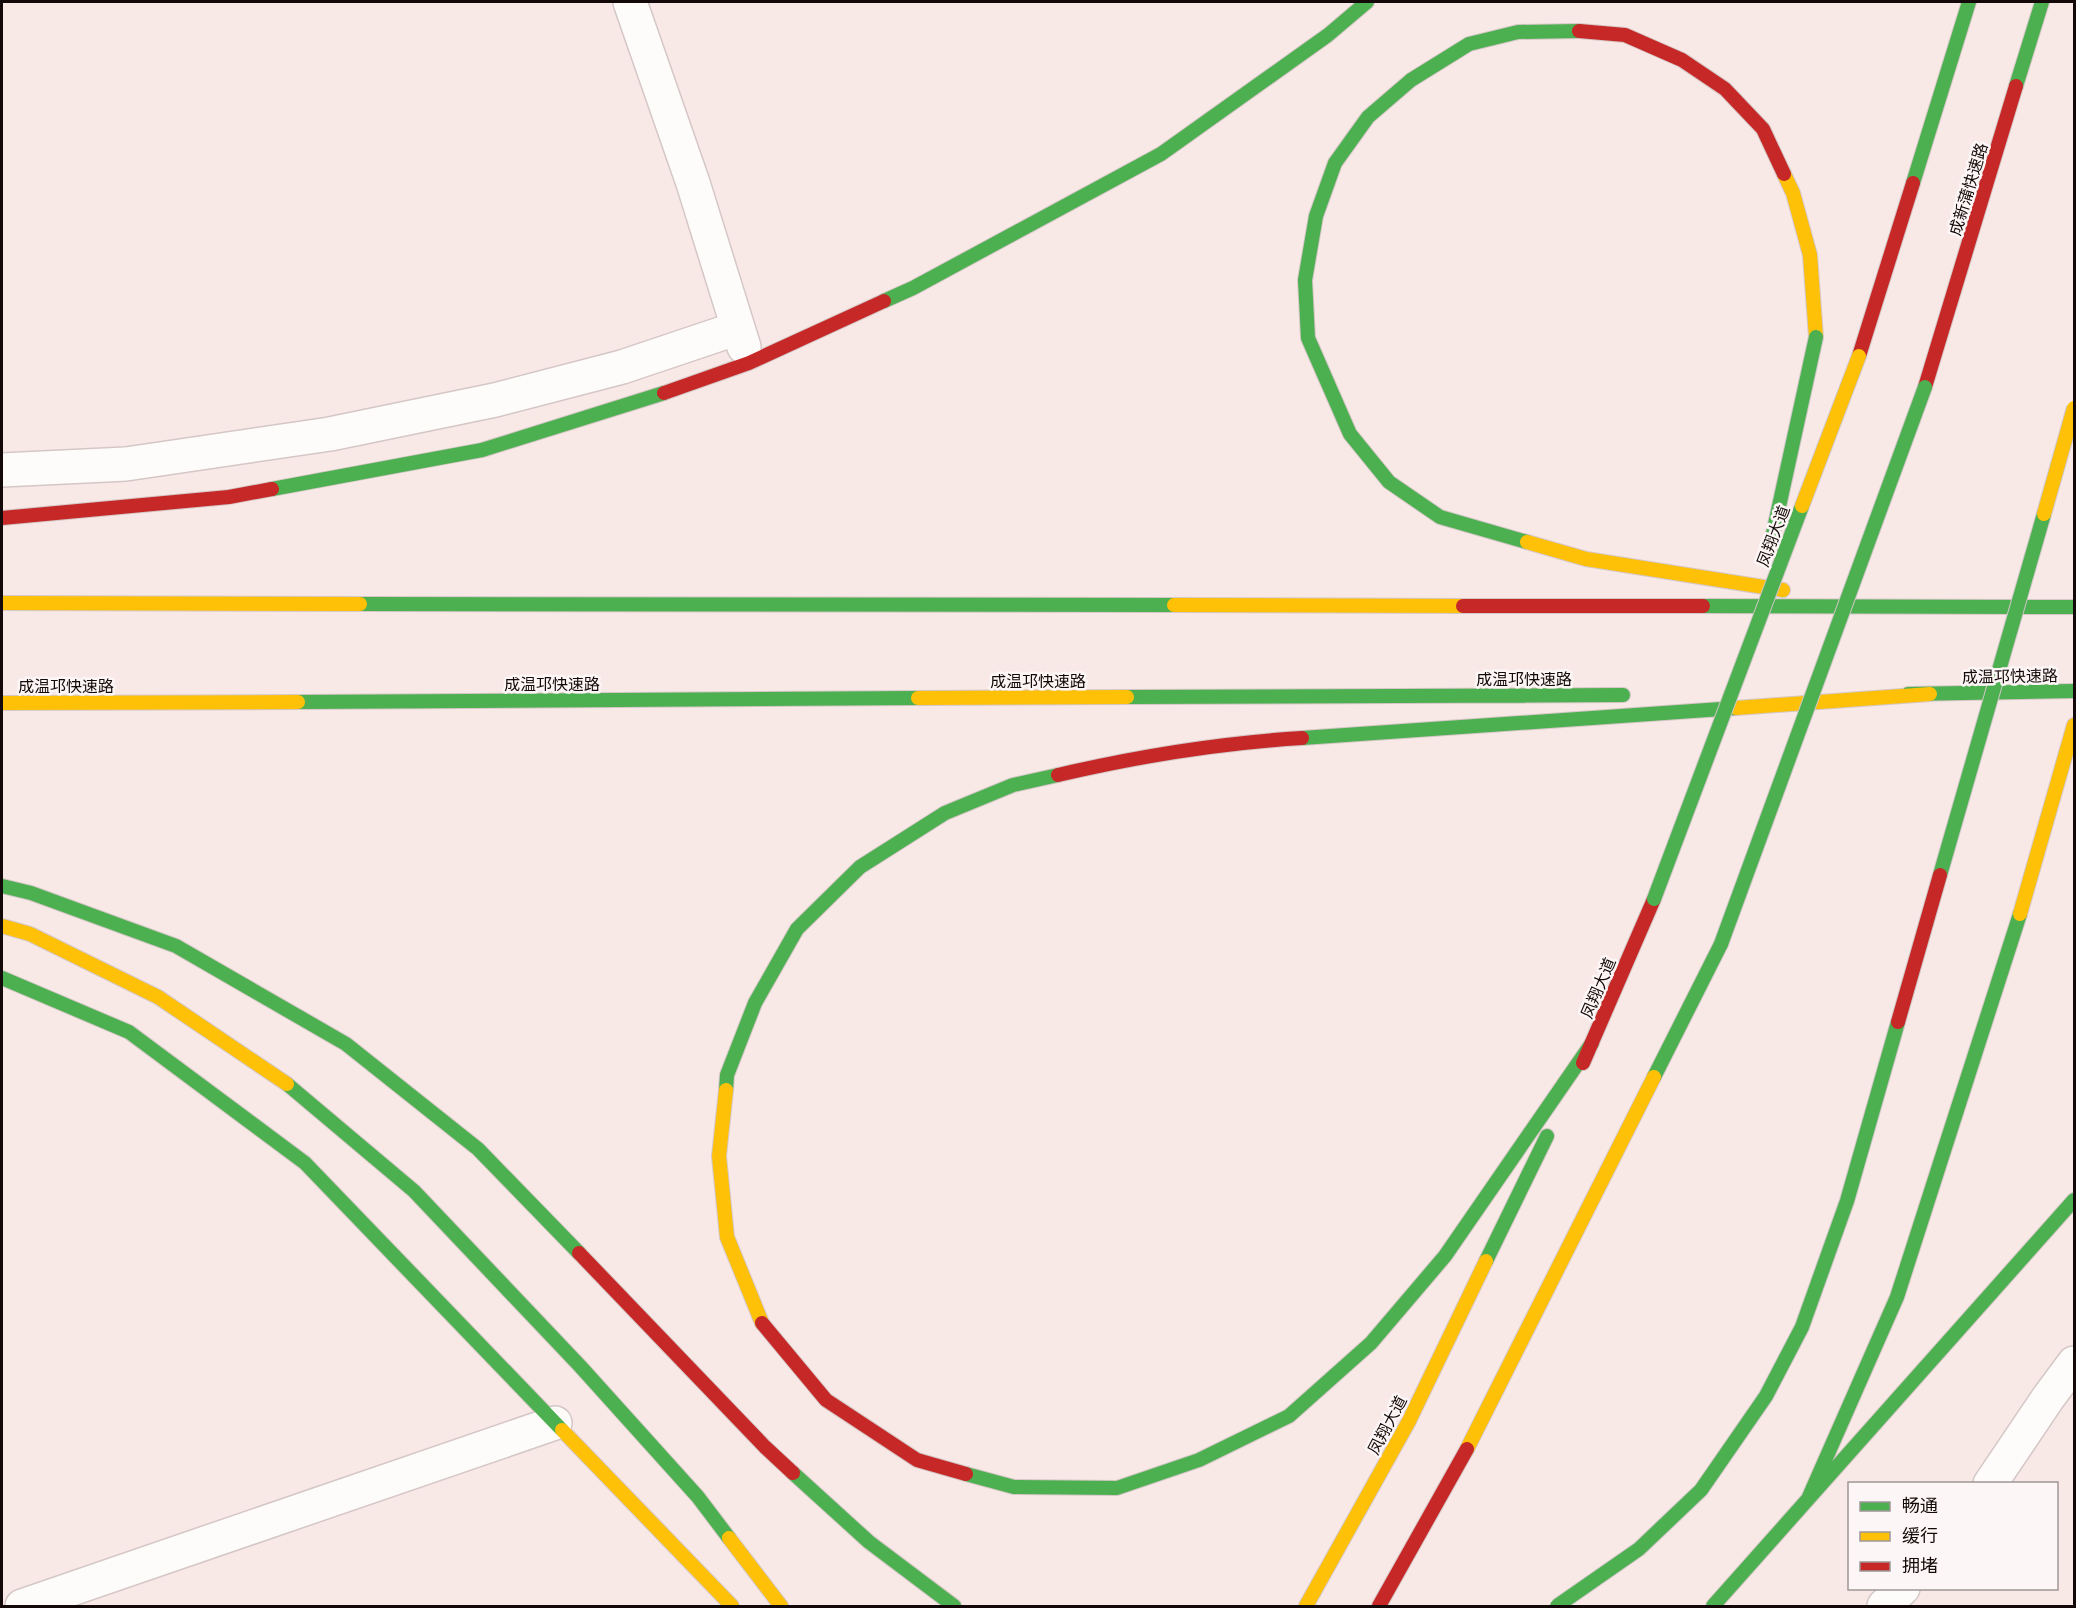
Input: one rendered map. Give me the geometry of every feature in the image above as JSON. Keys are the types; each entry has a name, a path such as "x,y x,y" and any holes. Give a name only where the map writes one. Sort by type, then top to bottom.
{"main road":[{"path":"2,518 229,497 482,450 668,392 749,363 913,288 1161,154 1328,35 1367,2"},
{"name":"凤翔大道","path":"1306,1606 1409,1421 1592,1043 1654,899 1859,356 1969,2"},
{"name":"成新蒲快速路","path":"1379,1606 1469,1446 1721,944 1925,387 2042,2"},
{"path":"1746,655 1767,559 1816,337 1810,255 1793,193 1763,129 1725,89 1682,60 1625,35 1572,30 1518,32 1469,44 1410,80 1368,117 1335,163 1316,216 1305,280 1308,338 1350,434 1389,482 1440,517 1586,559 1889,606"},
{"path":"1557,1606 1639,1549 1701,1490 1766,1396 1802,1327 1847,1201 2074,408"},
{"path":"2,603 2074,607"},
{"name":"成温邛快速路","path":"1715,695 2074,691"},
{"path":"1592,1043 1444,1256 1371,1343 1289,1416 1199,1460 1117,1488 1014,1487 917,1460 826,1400 761,1322 727,1237 719,1156 728,1075 755,1003 797,929 860,867 945,813 1013,785 1128,759 1241,742 1930,694"},
{"name":"成温邛快速路","path":"2,703 1631,695"},
{"path":"1808,1499 1897,1297 2009,952 2074,725"},
{"path":"2,886 31,893 176,946 345,1044 478,1149 765,1447 869,1542 954,1606"},
{"path":"2,926 30,934 158,997 293,1088 414,1191 572,1358 698,1497 781,1606"},
{"path":"2,978 129,1032 305,1163 732,1606"},
{"path":"1713,1606 2074,1200"}],"street":[{"path":"630,2 693,183 749,363"},
{"path":"2,470 126,464 330,434 495,400 622,367 738,327"},
{"path":"1991,1482 2074,1363"},
{"path":"22,1606 555,1423"},
{"path":"1884,1606 1901,1590"}],"traffic: fast":[{"path":"884,301 913,288 1161,154 1328,35 1367,2"},
{"path":"1913,183 1969,2"},
{"path":"2016,86 2042,2"},
{"path":"1527,542 1440,517 1389,482 1350,434 1308,338 1305,280 1316,216 1335,163 1368,117 1411,80 1469,44 1518,32 1579,31"},
{"path":"1771,543 1816,337"},
{"path":"1721,944 1925,387"},
{"path":"272,489 482,450 664,393"},
{"path":"1654,899 1802,506"},
{"path":"1940,875 2044,514"},
{"path":"360,604 1174,605"},
{"path":"1703,606 2074,607"},
{"path":"1908,694 2074,691"},
{"path":"1127,697 1623,695"},
{"path":"298,702 918,698"},
{"path":"1302,738 1736,708"},
{"path":"726,1090 727,1075 755,1003 797,929 860,867 945,813 1013,785 1058,775"},
{"path":"2,886 31,893 176,946 346,1044 478,1149 579,1253"},
{"path":"1808,1499 1897,1297 2020,914"},
{"path":"1654,1077 1721,944"},
{"path":"2,978 129,1032 305,1163 562,1430"},
{"path":"1557,1606 1639,1549 1701,1490 1766,1396 1802,1327 1847,1201 1898,1022"},
{"path":"966,1474 1014,1487 1117,1488 1199,1460 1289,1416 1371,1343 1445,1256 1592,1043"},
{"path":"287,1084 414,1191 580,1366 698,1497 729,1538"},
{"path":"1486,1261 1547,1136"},
{"path":"1713,1606 2074,1200"},
{"path":"793,1473 869,1542 954,1606"}],"traffic: slow":[{"path":"1784,174 1793,193 1810,255 1816,337"},
{"path":"1802,506 1859,356"},
{"path":"2044,514 2074,408"},
{"path":"1527,542 1586,559 1783,590"},
{"path":"2,603 360,604"},
{"path":"1174,605 1463,606"},
{"path":"1736,708 1930,694"},
{"path":"918,698 1127,697"},
{"path":"2,703 298,702"},
{"path":"2020,914 2074,725"},
{"path":"2,926 30,934 158,997 287,1084"},
{"path":"1467,1449 1654,1077"},
{"path":"726,1090 719,1156 727,1237 762,1323"},
{"path":"1306,1606 1409,1421 1486,1261"},
{"path":"562,1430 732,1606"},
{"path":"729,1538 781,1606"}],"traffic: jam":[{"path":"1579,31 1625,35 1682,60 1725,89 1763,129 1784,174"},
{"path":"1925,387 2016,86"},
{"path":"1859,356 1913,183"},
{"path":"664,393 749,363 884,301"},
{"path":"2,518 229,497 272,489"},
{"path":"1463,606 1703,606"},
{"path":"1058,775 1180,751 1302,738"},
{"path":"1898,1022 1940,875"},
{"path":"1583,1063 1654,899"},
{"path":"579,1253 765,1447 793,1473"},
{"path":"762,1323 826,1400 917,1460 966,1474"},
{"path":"1379,1606 1467,1449"}]}
